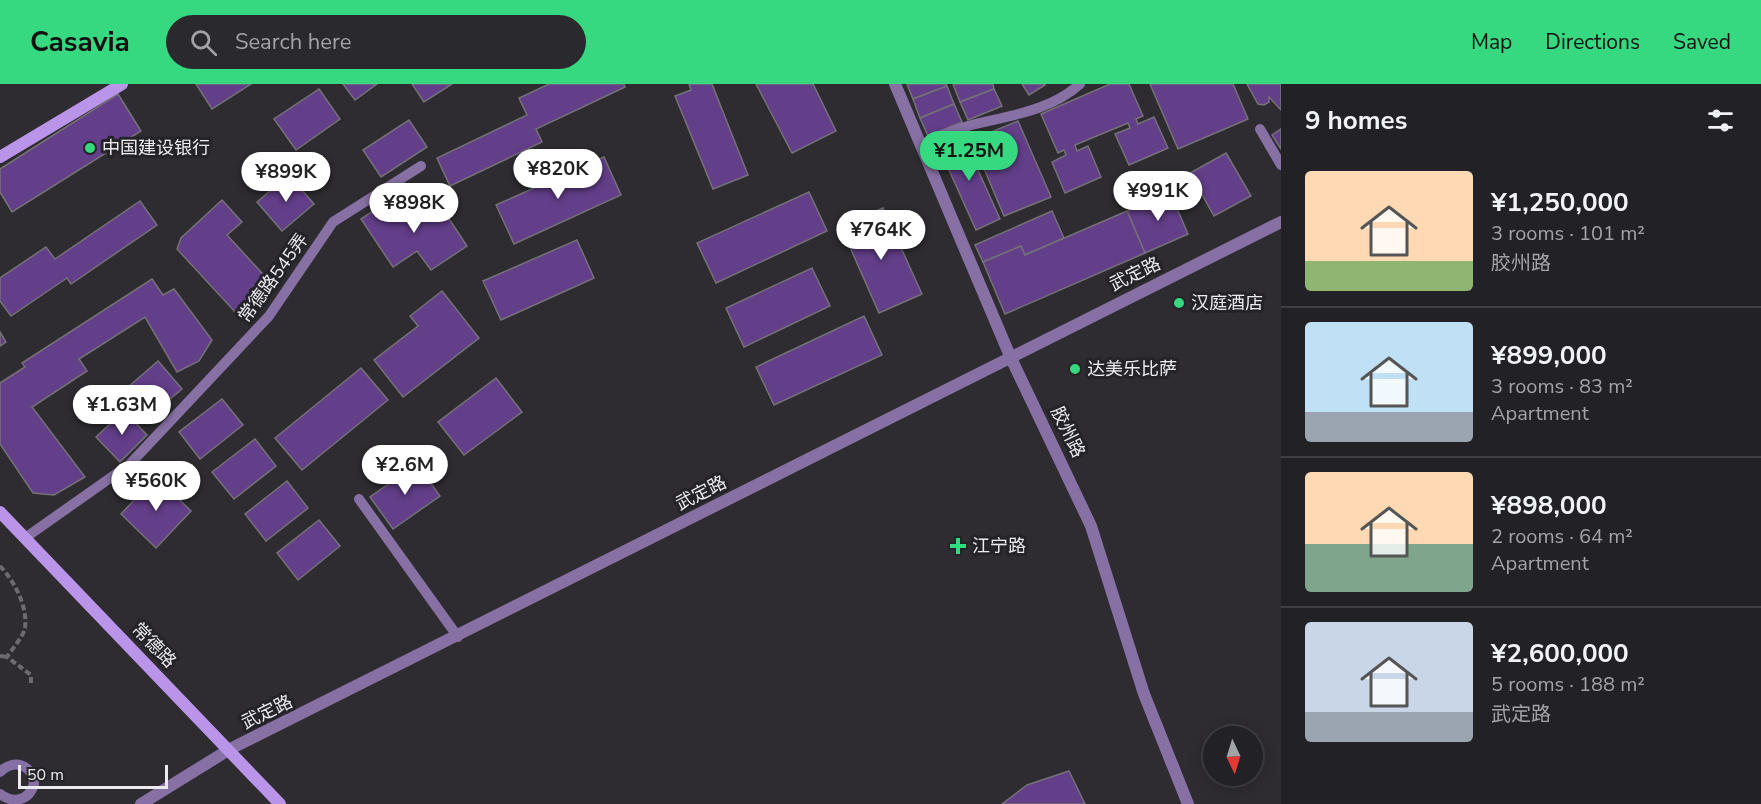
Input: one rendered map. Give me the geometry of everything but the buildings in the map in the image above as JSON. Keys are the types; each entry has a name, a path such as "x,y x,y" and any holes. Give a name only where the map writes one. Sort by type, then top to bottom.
{"main road":[{"path":"0,157 122,84"},
{"name":"常德路","path":"0,512 230,749 280,804"}],"street":[{"name":"胶州路","path":"895,84 1010,356 1091,526 1144,693 1188,804"},
{"name":"武定路","path":"141,804 230,749 458,637 1010,356 1281,222"}],"lane":[{"path":"920,145 968,126 1011,118 1070,92 1080,84"},
{"path":"1260,129 1281,165"},
{"name":"常德路545弄","path":"25,538 130,464 269,316 333,222 421,166"},
{"path":"359,499 458,637"},
{"path":"0,772 8,765 21,765 34,778 34,784 28,796 10,802 0,794"}],"path":[{"path":"0,566 10,577 23,606 25,629 7,657"},
{"path":"0,656 7,657 31,675 31,686"}],"place":[{"name":"中国建设银行","path":"90,148"},
{"name":"汉庭酒店","path":"1179,303"},
{"name":"达美乐比萨","path":"1075,369"},
{"name":"江宁路","path":"958,546"}]}
